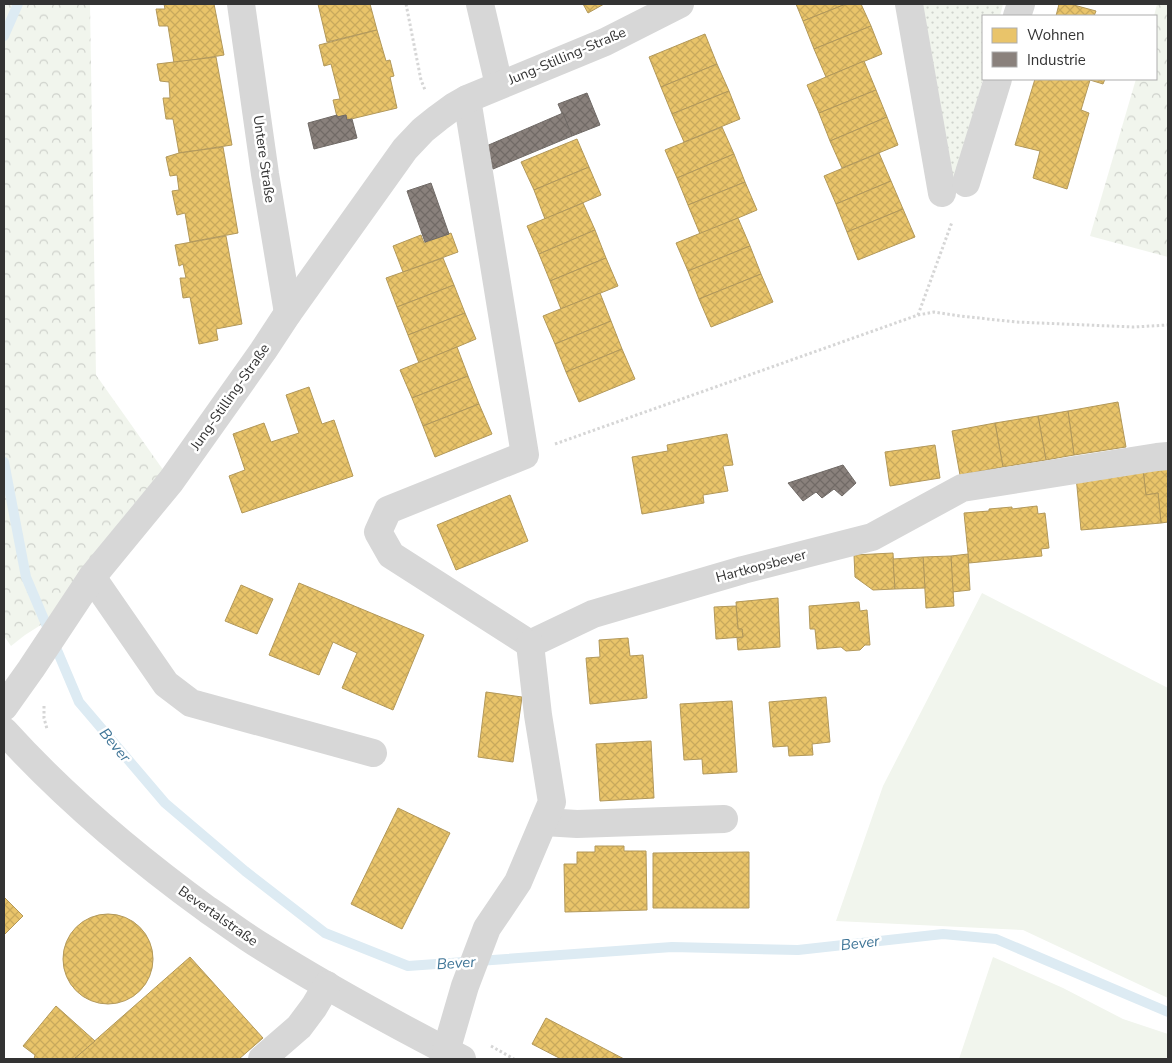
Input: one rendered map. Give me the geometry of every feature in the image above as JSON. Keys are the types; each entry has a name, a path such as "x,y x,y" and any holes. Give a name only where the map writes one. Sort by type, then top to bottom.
{"street":[{"name":"Untere Straße","path":"241,4 265,174 288,313"},
{"path":"480,4 499,85"},
{"path":"909,4 954,188"},
{"name":"Jung-Stilling-Straße","path":"4,707 92,577 171,481 405,149 423,130 453,107 467,99 605,42 669,6"},
{"path":"954,188 998,80"},
{"path":"453,1045 465,986 487,928 518,882 552,802 538,715 530,644 391,555 378,532 388,510 525,455 467,99"},
{"name":"Hartkopsbever","path":"530,644 593,614 743,570 872,537 962,488 1168,456"},
{"path":"92,577 166,684 191,703 373,753"},
{"name":"Bevertalstraße","path":"4,731 47,776 159,875 260,946 327,985 453,1045"},
{"path":"544,822 577,824 724,818"},
{"path":"262,1059 299,1027 327,985"}],"path":[{"path":"406,4 421,80 438,118"},
{"path":"918,315 954,188"},
{"path":"525,455 918,315 934,312 1016,322 1134,327 1168,325"},
{"path":"29,671 44,692 44,718 48,730"},
{"path":"453,1045 514,1059"}],"green space":[{"path":"4,4 90,4 96,375 171,481 74,604 11,646 4,636"},
{"path":"916,4 1003,4 1000,15 982,15 983,80 953,192"},
{"path":"1157,4 1168,5 1168,257 1090,236 1136,80 1157,80 1157,15 1154,15"},
{"path":"982,593 1168,688 1168,998 1023,930 836,921 883,786"},
{"path":"993,957 1063,988 1123,1019 1168,1034 1168,1059 959,1059"}],"building: Wohnen":[{"path":"164,4 214,4 224,55 174,63 168,26 159,26 156,9 165,9"},
{"path":"318,4 370,4 377,30 327,42"},
{"path":"583,4 604,4 588,13"},
{"path":"796,4 846,4 803,21"},
{"path":"846,4 861,4 871,26 814,49 803,21"},
{"path":"1059,4 1070,4 1096,11 1094,15 1056,15"},
{"path":"871,26 882,54 826,77 814,49"},
{"path":"377,30 386,61 390,60 394,76 390,77 397,108 347,120 346,115 337,117 333,100 340,99 331,64 324,66 319,45"},
{"path":"705,34 717,64 661,87 649,57"},
{"path":"216,57 232,145 179,153 173,119 166,119 163,98 170,98 169,82 160,81 157,64"},
{"path":"864,61 876,90 819,113 807,85"},
{"path":"717,64 729,91 672,114 661,87"},
{"path":"1035,80 1090,80 1081,110 1089,113 1067,189 1033,178 1040,151 1015,145"},
{"path":"1090,80 1105,80 1103,84"},
{"path":"876,90 887,117 830,141 819,113"},
{"path":"729,91 740,119 684,142 672,114"},
{"path":"887,117 898,145 842,168 830,141"},
{"path":"722,127 734,154 677,178 665,150"},
{"path":"577,139 589,167 534,190 521,162"},
{"path":"223,147 238,233 190,242 185,213 177,215 172,191 179,190 177,175 170,176 166,157 179,153"},
{"path":"879,153 891,181 836,204 824,176"},
{"path":"734,154 745,182 688,205 677,178"},
{"path":"589,167 601,195 545,219 534,190"},
{"path":"891,181 903,209 847,232 836,204"},
{"path":"745,182 757,210 700,234 688,205"},
{"path":"583,203 595,230 539,254 527,226"},
{"path":"903,209 915,237 858,260 847,232"},
{"path":"738,218 750,246 688,271 676,243"},
{"path":"595,230 606,258 550,281 539,254"},
{"path":"451,233 458,252 403,272 393,246 421,235 424,243"},
{"path":"226,236 242,324 216,329 218,340 199,344 190,297 183,298 180,278 186,278 183,264 179,266 175,245"},
{"path":"750,246 761,274 699,299 688,271"},
{"path":"443,258 454,285 397,307 386,278"},
{"path":"606,258 618,286 561,309 550,281"},
{"path":"761,274 773,302 711,327 699,299"},
{"path":"454,285 465,313 408,335 397,307"},
{"path":"600,293 611,321 555,344 543,316"},
{"path":"465,313 476,339 419,363 408,335"},
{"path":"611,321 622,349 566,372 555,344"},
{"path":"457,347 468,376 412,398 400,370"},
{"path":"622,349 635,379 579,402 566,372"},
{"path":"468,376 479,404 423,426 412,398"},
{"path":"309,387 322,424 334,420 353,476 242,513 229,476 245,470 233,434 264,423 271,442 299,433 286,395"},
{"path":"1118,402 1126,447 1074,455 1068,411"},
{"path":"479,404 492,434 435,457 423,426"},
{"path":"1068,411 1074,455 1046,460 1038,416"},
{"path":"1038,416 1046,460 1003,467 995,423"},
{"path":"995,423 1003,467 960,475 952,431"},
{"path":"727,434 733,465 723,466 728,491 703,495 704,503 642,514 632,457 668,451 667,445"},
{"path":"935,445 940,478 890,486 885,452"},
{"path":"1168,468 1168,522 1161,523 1158,493 1146,495 1143,470"},
{"path":"1143,470 1146,495 1158,493 1161,523 1081,530 1076,476"},
{"path":"510,495 528,541 456,570 437,525"},
{"path":"1037,506 1038,514 1045,513 1049,548 1041,549 1042,556 969,563 964,513 989,511 989,509"},
{"path":"893,553 895,589 873,590 855,577 854,555"},
{"path":"968,554 970,590 952,592 951,556"},
{"path":"951,556 954,606 926,608 923,557"},
{"path":"923,557 925,588 895,589 893,559"},
{"path":"299,583 424,635 393,710 342,688 357,653 333,642 319,675 269,655"},
{"path":"241,585 273,599 257,634 225,621"},
{"path":"778,598 780,647 738,650 737,637 743,637 742,629 738,629 736,602"},
{"path":"859,602 860,611 867,610 870,645 865,645 860,650 846,651 841,647 817,649 815,629 810,629 809,606"},
{"path":"736,606 738,629 742,629 743,637 716,639 714,607"},
{"path":"628,638 630,656 643,655 647,698 590,704 586,658 600,657 599,640"},
{"path":"486,692 522,697 513,762 478,757"},
{"path":"826,697 830,742 812,744 813,755 789,756 788,746 773,747 769,702"},
{"path":"732,701 737,772 703,774 702,759 684,760 680,704"},
{"path":"651,741 654,798 600,801 596,744"},
{"path":"398,808 450,833 402,929 351,904"},
{"path":"595,846 624,846 624,851 646,851 647,910 565,912 564,864 577,864 577,852 595,852"},
{"path":"749,852 749,908 653,908 653,853"},
{"path":"4,897 23,916 4,935"},
{"path":"108,914 125,918 140,927 149,942 153,959 149,976 140,991 125,1000 108,1004 91,1000 76,991 67,976 63,959 67,942 76,927 91,918"},
{"path":"190,957 263,1038 239,1059 74,1059"},
{"path":"56,1006 95,1041 74,1059 34,1059 35,1055 23,1046"},
{"path":"546,1018 624,1059 561,1059 532,1044"}],"building: Industrie":[{"path":"587,93 600,125 572,136 558,104"},
{"path":"563,113 572,136 493,169 484,147"},
{"path":"337,115 337,117 346,115 347,120 352,119 357,138 314,149 308,123"},
{"path":"431,183 449,234 425,242 407,191"},
{"path":"843,465 856,483 842,496 834,489 822,498 816,492 803,501 788,483"}],"waterway":[{"name":"Bever","path":"4,36 18,4"},
{"name":"Bever","path":"4,462 26,577 79,702 165,803 245,871 325,933 408,966 672,947 798,950 943,934 996,939 1168,1012"}]}
